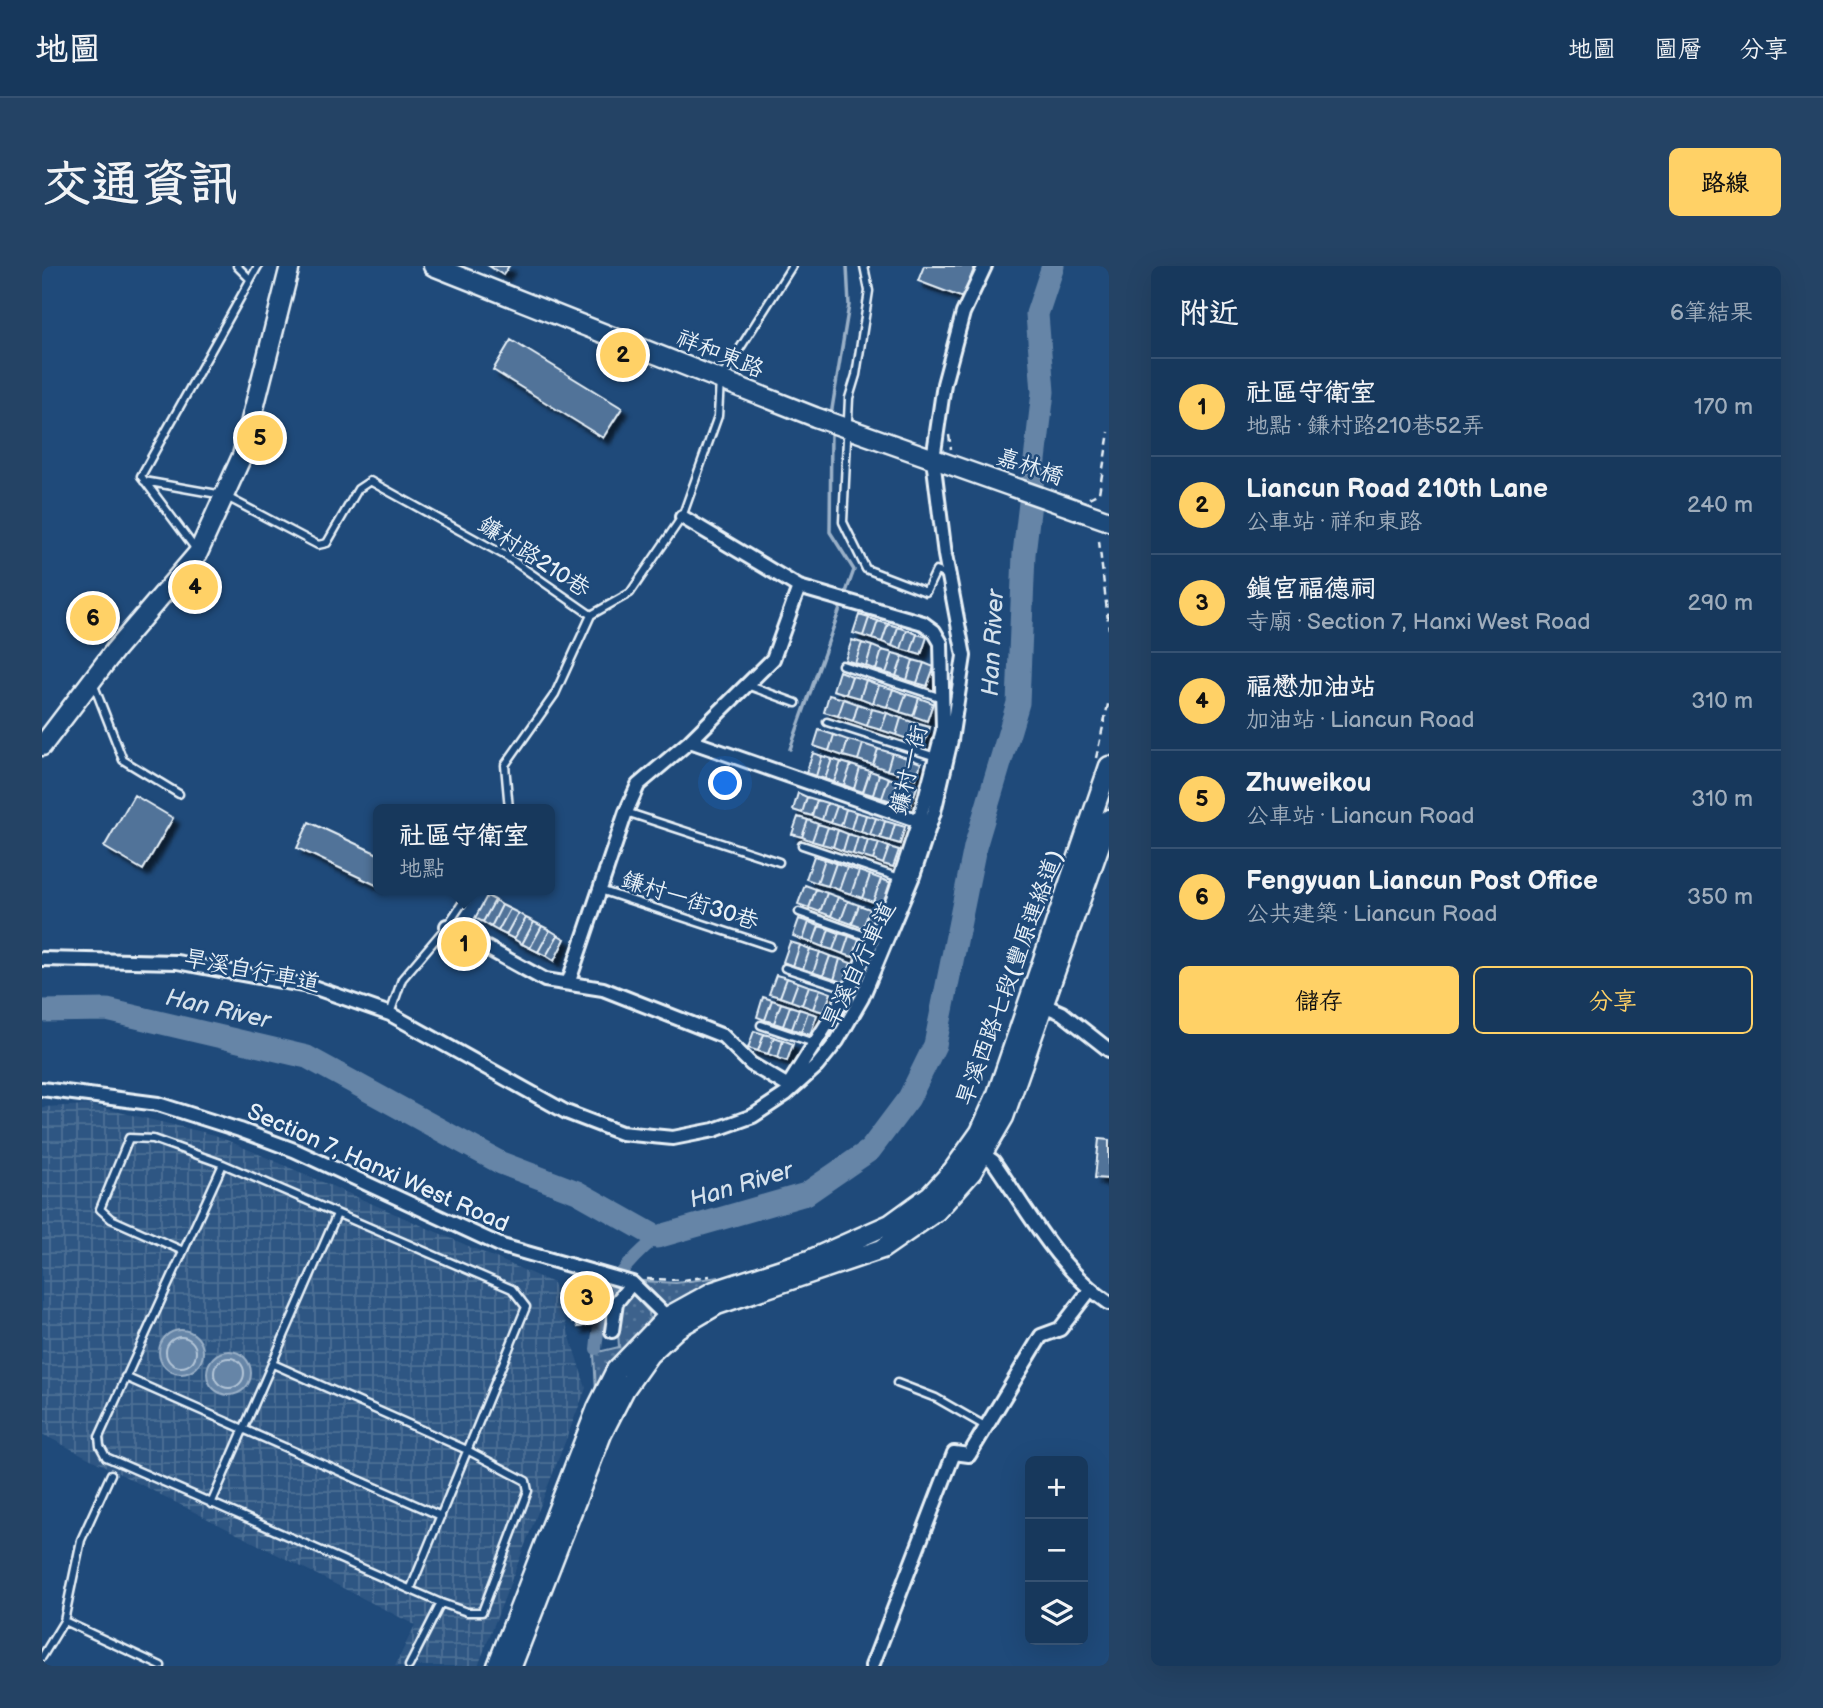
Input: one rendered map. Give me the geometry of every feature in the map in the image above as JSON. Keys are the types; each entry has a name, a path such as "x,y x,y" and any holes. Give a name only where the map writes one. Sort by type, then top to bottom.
{"street":[{"path":"42,746 198,552 242,456 290,266"},
{"name":"祥和東路","path":"433,266 849,430 951,466"},
{"path":"42,959 177,962 313,987 390,1014 566,1112 621,1133 673,1138 714,1130 753,1116 786,1094 817,1066 837,1041 862,998 913,876 934,812 951,740 964,656 949,576 933,459 944,384 963,313 985,266"},
{"name":"嘉林橋","path":"951,466 1097,511"},
{"name":"鐮村一街","path":"569,982 603,989 723,1036 751,1064 788,1086 849,989 874,939 900,878 919,821 943,730 941,643 934,631 923,623 799,587 682,517"},
{"path":"447,926 545,980 569,982 626,812 638,785 690,741 773,659 799,587"},
{"path":"690,741 919,821"},
{"name":"旱溪西路七段(豐原連絡道)","path":"672,1323 713,1291 809,1260 890,1224 930,1195 953,1170 979,1132 997,1094 1101,768"},
{"name":"旱溪西路七段(豐原連絡道)","path":"672,1323 730,1299 841,1265 882,1249 937,1211 984,1155 1004,1117 1109,819"},
{"path":"1044,1005 1062,1013 1109,1050"},
{"name":"Section 7, Hanxi West Road","path":"42,1089 75,1091 158,1104 240,1129 294,1150 502,1246 622,1280 672,1323"},
{"path":"984,1155 993,1161 1051,1249 1090,1290 1109,1303"},
{"path":"612,1331 622,1280"},
{"path":"872,1666 954,1453 969,1455 1041,1336 1060,1329 1090,1290"},
{"path":"497,1666 605,1390 637,1345 672,1323"},
{"path":"512,1666 613,1410 643,1362 672,1323"}],"lane":[{"path":"237,266 248,278"},
{"path":"198,552 141,476 248,278 258,266"},
{"name":"鐮村路210巷","path":"144,481 223,495 318,545 327,543 358,489 370,481 506,556 591,615 630,593 682,517 718,416 720,380 792,266"},
{"path":"864,266 869,291 856,375 849,398 842,522 866,569 926,592 936,571 949,576"},
{"path":"509,804 505,765 555,694 591,615"},
{"path":"842,665 943,698"},
{"path":"92,681 123,760 179,794"},
{"path":"747,685 796,703"},
{"path":"827,722 936,757"},
{"path":"626,812 779,862"},
{"path":"802,845 900,878"},
{"name":"鎌村一街30巷","path":"600,890 770,946"},
{"path":"390,1014 402,979 447,926 468,895"},
{"path":"799,912 874,939"},
{"path":"785,968 849,989"},
{"path":"761,1025 816,1044"},
{"path":"181,1250 111,1219 100,1209 129,1138 153,1139 222,1164 512,1289 526,1307 411,1588"},
{"path":"222,1164 99,1437 106,1457 442,1602 467,1612 482,1612 528,1491 526,1481 467,1450 273,1364"},
{"path":"211,1504 337,1214"},
{"path":"125,1377 441,1516"},
{"path":"897,1383 936,1398 985,1426"},
{"path":"42,1657 64,1621 81,1540 111,1474"},
{"path":"409,1666 442,1602"},
{"path":"64,1621 161,1666"}],"path":[{"path":"948,427 951,466"},
{"path":"1097,511 1109,432"},
{"path":"1099,541 1109,629"},
{"path":"1101,768 1109,700"},
{"path":"622,1280 684,1280 719,1274"}],"shaded area":[{"path":"90,1105 215,1135 553,1283 586,1388 478,1666 395,1666 415,1625 42,1434 42,1107"},
{"path":"719,1277 668,1307 642,1281 676,1283"},
{"path":"631,1292 649,1312 650,1322 627,1345 596,1392 594,1353 619,1347 617,1317"}],"water":[{"path":"181,1330 197,1336 203,1352 197,1368 181,1374 165,1368 159,1352 165,1336"},
{"path":"229,1351 245,1357 251,1373 245,1389 229,1395 213,1389 207,1373 213,1357"}],"building":[{"path":"489,266 509,266 503,275"},
{"path":"924,266 975,266 963,298 918,281"},
{"path":"511,340 622,408 603,438 493,370"},
{"path":"859,615 869,618 863,636 853,633"},
{"path":"869,618 878,621 872,639 863,636"},
{"path":"878,621 888,624 882,642 872,639"},
{"path":"888,624 898,627 892,646 882,642"},
{"path":"898,627 907,630 901,649 892,646"},
{"path":"907,630 917,634 911,652 901,649"},
{"path":"917,634 927,637 921,655 911,652"},
{"path":"852,640 862,643 855,663 845,660"},
{"path":"862,643 872,646 866,666 855,663"},
{"path":"872,646 882,650 876,670 866,666"},
{"path":"882,650 893,653 886,673 876,670"},
{"path":"893,653 903,656 896,676 886,673"},
{"path":"903,656 913,660 907,680 896,676"},
{"path":"913,660 924,663 917,683 907,680"},
{"path":"924,663 934,667 927,686 917,683"},
{"path":"839,671 852,676 846,694 833,690"},
{"path":"852,676 866,680 860,698 846,694"},
{"path":"866,680 879,685 873,703 860,698"},
{"path":"879,685 893,689 887,707 873,703"},
{"path":"893,689 906,694 900,712 887,707"},
{"path":"906,694 919,698 913,716 900,712"},
{"path":"829,695 844,699 838,716 824,712"},
{"path":"919,698 933,703 927,721 913,716"},
{"path":"844,699 858,704 853,721 838,716"},
{"path":"858,704 872,709 867,726 853,721"},
{"path":"872,709 887,713 881,730 867,726"},
{"path":"887,713 901,718 896,735 881,730"},
{"path":"901,718 915,723 910,740 896,735"},
{"path":"915,723 930,727 924,744 910,740"},
{"path":"819,730 834,735 829,751 814,746"},
{"path":"834,735 848,740 843,756 829,751"},
{"path":"848,740 863,744 858,760 843,756"},
{"path":"863,744 878,749 873,765 858,760"},
{"path":"878,749 892,753 887,770 873,765"},
{"path":"813,753 822,756 816,776 806,773"},
{"path":"892,753 907,758 902,774 887,770"},
{"path":"822,756 832,759 825,779 816,776"},
{"path":"907,758 921,763 916,779 902,774"},
{"path":"832,759 841,762 834,782 825,779"},
{"path":"841,762 851,765 844,785 834,782"},
{"path":"851,765 860,768 854,789 844,785"},
{"path":"860,768 870,771 863,792 854,789"},
{"path":"870,771 879,774 873,795 863,792"},
{"path":"879,774 889,778 882,798 873,795"},
{"path":"889,778 898,781 891,801 882,798"},
{"path":"898,781 908,784 901,804 891,801"},
{"path":"908,784 917,787 910,807 901,804"},
{"path":"798,793 807,797 802,813 793,810"},
{"path":"134,795 173,818 143,870 104,847"},
{"path":"807,797 817,800 812,816 802,813"},
{"path":"817,800 827,803 822,820 812,816"},
{"path":"827,803 837,806 831,823 822,820"},
{"path":"837,806 846,809 841,826 831,823"},
{"path":"846,809 856,812 851,829 841,826"},
{"path":"856,812 866,815 861,832 851,829"},
{"path":"866,815 876,818 870,835 861,832"},
{"path":"798,817 808,820 802,837 792,834"},
{"path":"876,818 885,821 880,838 870,835"},
{"path":"808,820 818,824 812,841 802,837"},
{"path":"885,821 895,824 890,841 880,838"},
{"path":"309,822 373,852 373,884 297,848"},
{"path":"818,824 828,827 822,844 812,841"},
{"path":"895,824 905,827 900,844 890,841"},
{"path":"828,827 838,830 833,847 822,844"},
{"path":"838,830 848,834 843,851 833,847"},
{"path":"848,834 858,837 853,854 843,851"},
{"path":"858,837 868,840 863,857 853,854"},
{"path":"868,840 879,843 873,860 863,857"},
{"path":"879,843 889,847 883,864 873,860"},
{"path":"889,847 899,850 893,867 883,864"},
{"path":"814,856 825,859 817,883 806,879"},
{"path":"825,859 836,863 828,886 817,883"},
{"path":"836,863 847,867 839,890 828,886"},
{"path":"847,867 859,871 851,894 839,890"},
{"path":"859,871 870,875 862,898 851,894"},
{"path":"870,875 881,879 873,902 862,898"},
{"path":"881,879 892,883 884,906 873,902"},
{"path":"805,885 816,889 809,908 798,904"},
{"path":"816,889 827,893 820,912 809,908"},
{"path":"827,893 838,897 831,916 820,912"},
{"path":"487,896 495,900 483,922 475,918"},
{"path":"838,897 848,901 841,920 831,916"},
{"path":"495,900 502,905 491,927 483,922"},
{"path":"848,901 859,905 852,924 841,920"},
{"path":"502,905 510,909 498,931 491,927"},
{"path":"859,905 870,909 863,928 852,924"},
{"path":"510,909 518,913 506,935 498,931"},
{"path":"870,909 881,913 874,932 863,928"},
{"path":"518,913 526,918 514,939 506,935"},
{"path":"526,918 534,922 522,944 514,939"},
{"path":"799,919 809,922 803,940 793,936"},
{"path":"534,922 542,926 530,948 522,944"},
{"path":"809,922 819,926 813,943 803,940"},
{"path":"542,926 550,930 538,952 530,948"},
{"path":"819,926 829,929 823,947 813,943"},
{"path":"829,929 839,933 833,950 823,947"},
{"path":"550,930 558,935 546,956 538,952"},
{"path":"839,933 849,936 843,954 833,950"},
{"path":"558,935 565,939 554,961 546,956"},
{"path":"849,936 859,940 853,957 843,954"},
{"path":"790,942 800,945 793,966 783,962"},
{"path":"800,945 810,949 803,969 793,966"},
{"path":"810,949 820,952 813,973 803,969"},
{"path":"820,952 830,956 823,976 813,973"},
{"path":"830,956 840,959 834,980 823,976"},
{"path":"840,959 851,963 844,983 834,980"},
{"path":"776,975 787,978 780,997 769,994"},
{"path":"787,978 798,982 791,1001 780,997"},
{"path":"798,982 809,986 802,1005 791,1001"},
{"path":"809,986 820,989 813,1009 802,1005"},
{"path":"820,989 831,993 824,1012 813,1009"},
{"path":"763,997 772,1000 765,1020 757,1017"},
{"path":"772,1000 781,1003 774,1023 765,1020"},
{"path":"781,1003 790,1006 783,1026 774,1023"},
{"path":"790,1006 799,1009 792,1029 783,1026"},
{"path":"799,1009 808,1012 801,1032 792,1029"},
{"path":"808,1012 817,1015 810,1035 801,1032"},
{"path":"754,1031 764,1034 758,1051 748,1048"},
{"path":"764,1034 774,1037 768,1054 758,1051"},
{"path":"774,1037 783,1040 778,1058 768,1054"},
{"path":"783,1040 793,1044 787,1061 778,1058"},
{"path":"1099,1139 1109,1140 1109,1179 1095,1178"},
{"path":"580,1276 600,1282 595,1295 607,1301 604,1308 594,1303 592,1324 578,1327 576,1322 573,1322 573,1289 577,1289"}],"waterway":[{"path":"831,415 849,305 847,266"},
{"name":"Han River","path":"42,1011 107,1010 307,1057 501,1163 577,1192 657,1237 806,1194 870,1150 909,1098 935,1045 975,847 1018,703 1024,554 1043,392 1037,314 1053,266"},
{"path":"831,430 830,532 854,570 845,595"},
{"path":"790,749 842,603"},
{"path":"596,1349 606,1299 613,1286 630,1262 657,1237"}],"place":[{"name":"Liancun Road 210th Lane","path":"623,355"},
{"name":"Zhuweikou","path":"260,438"},
{"name":"福懋加油站","path":"195,587"},
{"name":"Fengyuan Liancun Post Office","path":"93,618"},
{"name":"社區守衛室","path":"464,944"},
{"name":"鎮宮福德祠","path":"587,1298"}]}
